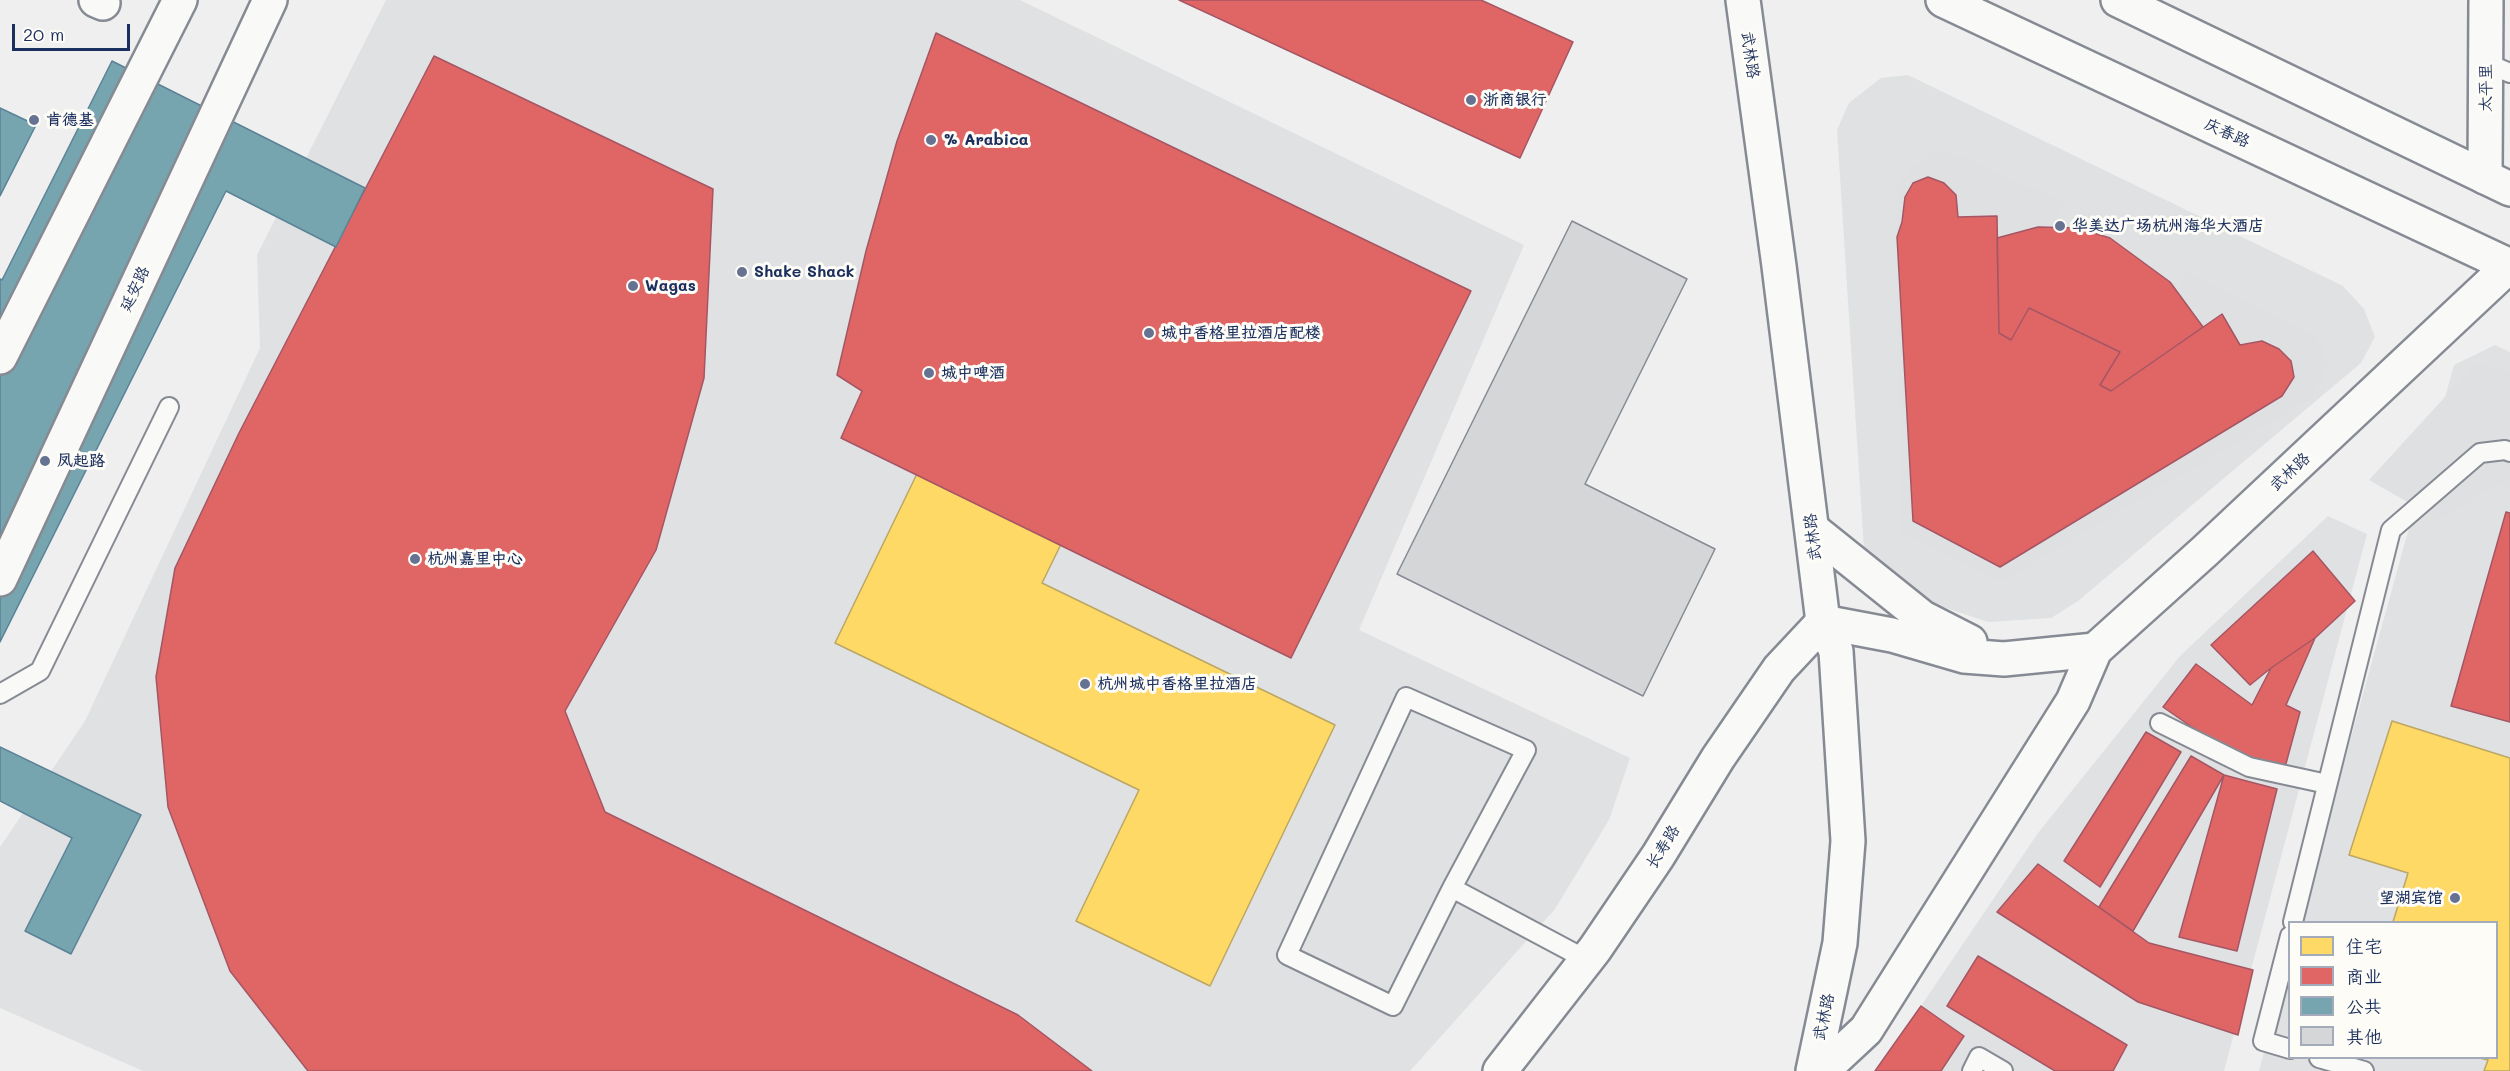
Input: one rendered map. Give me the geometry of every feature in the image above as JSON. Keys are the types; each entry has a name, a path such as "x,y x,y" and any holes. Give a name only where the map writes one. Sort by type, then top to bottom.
{"street":[{"path":"0,357 180,0"},
{"name":"延安路","path":"0,579 270,0"},
{"name":"武林路","path":"1743,0 1824,622 1836,651 1848,841 1840,943 1812,1071"},
{"name":"庆春路","path":"1943,0 2510,266"},
{"path":"2118,0 2497,183"},
{"name":"太平里","path":"2486,0 2498,68 2497,183"},
{"name":"武林路","path":"1822,1071 1866,1030 2073,701 2095,650 2205,551 2510,266"},
{"path":"1812,529 1923,618 2004,659"},
{"path":"1824,622 1892,635 1964,656 2004,659 2095,650"},
{"name":"长寿路","path":"1500,1071 1587,960 1658,856 1718,758 1779,669 1824,622"}],"lane":[{"path":"0,694 40,671 169,407"},
{"path":"2293,921 2391,530 2480,453 2505,450 2510,452"},
{"path":"1406,697 1526,750 1452,888 1393,1006 1287,956 1406,697"},
{"path":"2160,723 2249,767 2327,784"},
{"path":"1452,888 1587,960"},
{"path":"2288,940 2263,1041 2288,1049"},
{"path":"1972,1071 1979,1057 2003,1071"},
{"path":"2322,1059 2364,1071"}],"shaded area":[{"name":"杭州嘉里中心","path":"386,0 1020,0 1524,245 1359,630 1630,758 1609,820 1555,909 1410,1071 143,1071 0,1008 0,847 85,721 260,348 257,255"},
{"path":"1908,75 2343,286 2364,309 2375,337 2361,363 2078,601 2051,618 1988,622 1866,581 1837,130 1849,103 1881,78"},
{"path":"1935,152 1962,156 2064,203 2043,249 2162,307 2189,272 2316,338 2325,356 2324,377 2308,400 2002,581 1900,531 1897,188 1912,168"},
{"path":"2495,345 2510,352 2510,1071 2259,1071 2288,966 2288,1059 2498,1059 2498,921 2300,921 2454,365"},
{"path":"2475,364 2510,371 2510,488 2498,484 2439,520 2369,480"},
{"path":"2328,516 2367,534 2224,1071 1877,1071 2038,833 2180,656"}],"building: 住宅":[{"name":"杭州城中香格里拉酒店","path":"945,416 1090,485 1042,583 1335,725 1210,986 1076,921 1139,790 835,643"},
{"name":"望湖宾馆","path":"2392,721 2510,758 2510,1071 2484,1071 2488,1060 2484,1059 2498,1059 2498,921 2393,921 2408,873 2349,855"}],"building: 商业":[{"name":"浙商银行","path":"1179,0 1481,0 1573,42 1520,158"},
{"name":"城中香格里拉酒店配楼","path":"936,33 1471,291 1291,658 841,438 862,391 837,375 866,251 897,141"},
{"name":"杭州嘉里中心","path":"434,56 713,189 704,378 656,550 565,711 605,812 1018,1015 1092,1071 308,1071 230,971 168,807 156,677 175,568 239,433"},
{"path":"1928,177 1944,183 1956,195 1958,217 1997,216 1999,333 2011,340 2029,308 2120,352 2100,385 2111,391 2222,314 2240,345 2262,341 2279,349 2291,361 2294,377 2282,396 2000,567 1913,521 1897,237 1902,222 1905,197 1913,183"},
{"path":"2038,227 2078,228 2110,238 2170,282 2203,327 2111,391 2100,385 2120,352 2029,308 2011,340 1999,333 1997,238"},
{"path":"2506,512 2510,513 2510,722 2451,706"},
{"path":"2313,551 2355,601 2315,638 2250,685 2211,645"},
{"path":"2315,638 2286,705 2300,712 2284,771 2209,739 2163,707 2196,664 2252,705 2271,668"},
{"path":"2146,732 2181,752 2100,887 2064,861"},
{"path":"2191,756 2224,775 2133,931 2099,907"},
{"path":"2224,775 2277,789 2237,951 2179,937"},
{"path":"2038,864 2149,943 2253,970 2238,1035 2138,1002 1997,912"},
{"path":"1978,956 2127,1045 2113,1071 2055,1071 1947,1006"},
{"path":"1921,1006 1964,1036 1941,1071 1875,1071"}],"building: 公共":[{"name":"凤起路","path":"112,61 365,188 336,247 226,191 0,642 0,279 2,280"},
{"path":"0,108 36,125 0,196"},
{"path":"0,747 141,815 71,954 25,931 72,838 0,801"}],"building: 其他":[{"path":"1572,221 1687,279 1585,484 1715,549 1643,696 1397,574"}],"place":[{"name":"浙商银行","path":"1471,100"},
{"name":"肯德基","path":"34,120"},
{"name":"% Arabica","path":"931,140"},
{"name":"华美达广场杭州海华大酒店","path":"2060,226"},
{"name":"Shake Shack","path":"742,272"},
{"name":"Wagas","path":"633,286"},
{"name":"城中香格里拉酒店配楼","path":"1149,333"},
{"name":"城中啤酒","path":"929,373"},
{"name":"凤起路","path":"45,461"},
{"name":"杭州嘉里中心","path":"415,559"},
{"name":"杭州城中香格里拉酒店","path":"1085,684"},
{"name":"望湖宾馆","path":"2455,898"}]}
